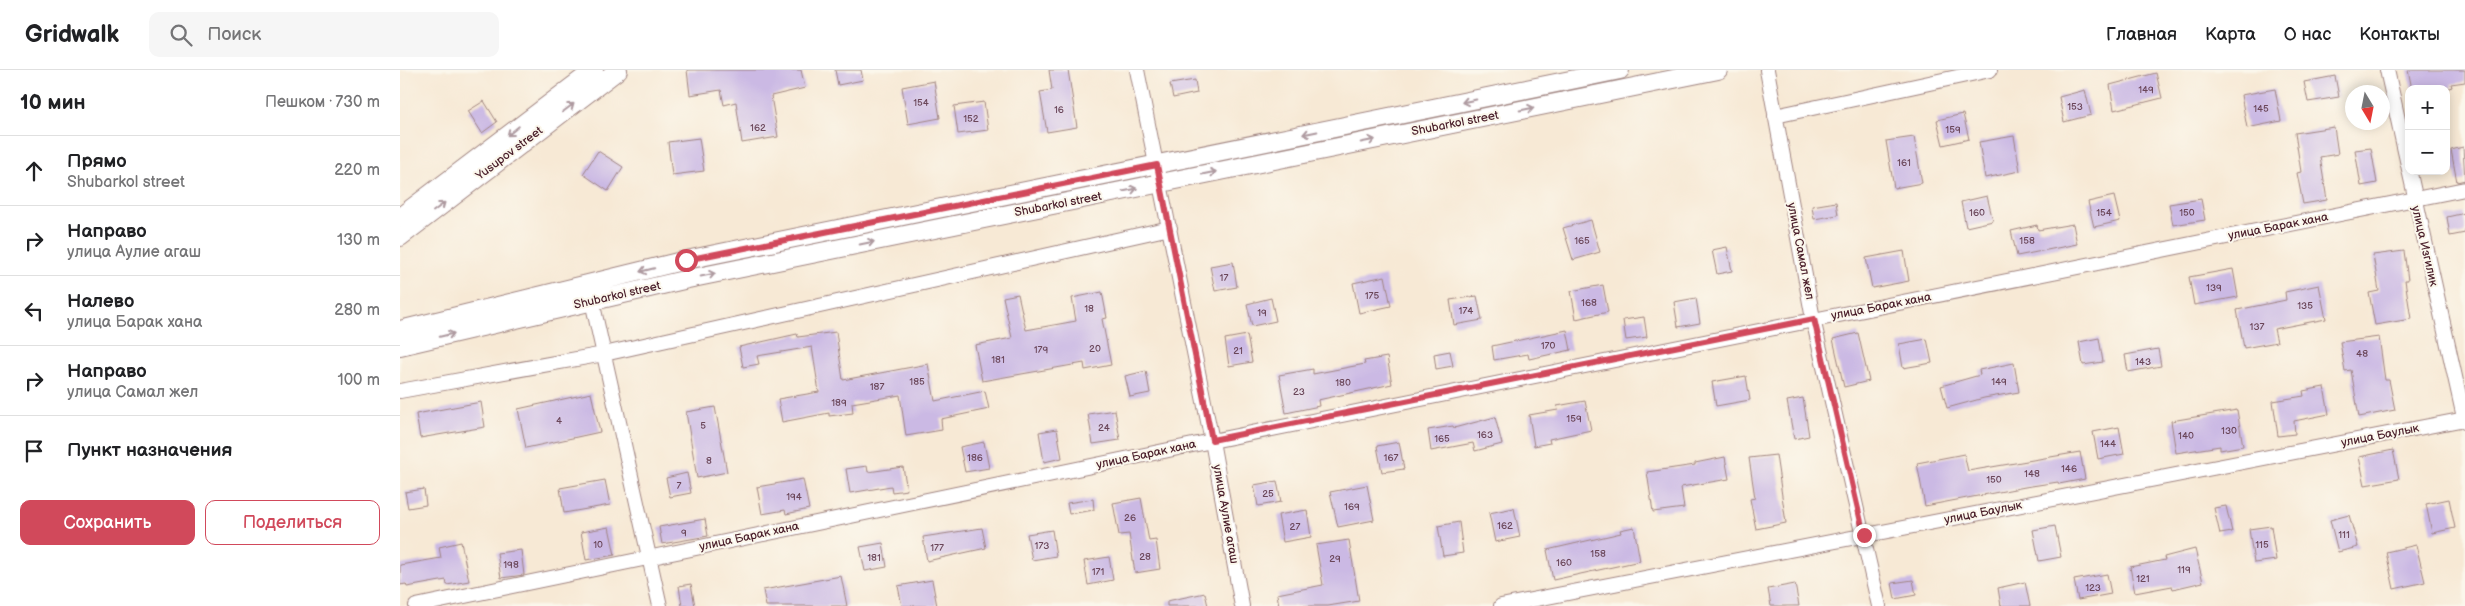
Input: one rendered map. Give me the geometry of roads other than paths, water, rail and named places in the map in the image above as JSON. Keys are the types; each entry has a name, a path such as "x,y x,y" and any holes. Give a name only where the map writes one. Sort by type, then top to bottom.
{"street":[{"name":"Yusupov street","path":"400,217 594,70"},
{"name":"Yusupov street","path":"400,237 618,70"},
{"name":"улица Аулие агаш","path":"1137,70 1212,440 1242,606"},
{"name":"Shubarkol street","path":"405,327 686,260 1620,70"},
{"name":"Shubarkol street","path":"400,346 688,278 1718,70"},
{"name":"улица Самал жел","path":"1767,70 1814,319 1879,606"},
{"path":"1775,116 1990,70"},
{"name":"улица Изгилик","path":"2387,70 2465,420"},
{"name":"улица Барак хана","path":"416,606 1212,440 2465,189"},
{"path":"400,391 604,354 1170,228"},
{"path":"588,284 660,606"},
{"name":"улица Баулык","path":"1501,606 2465,420"}]}
